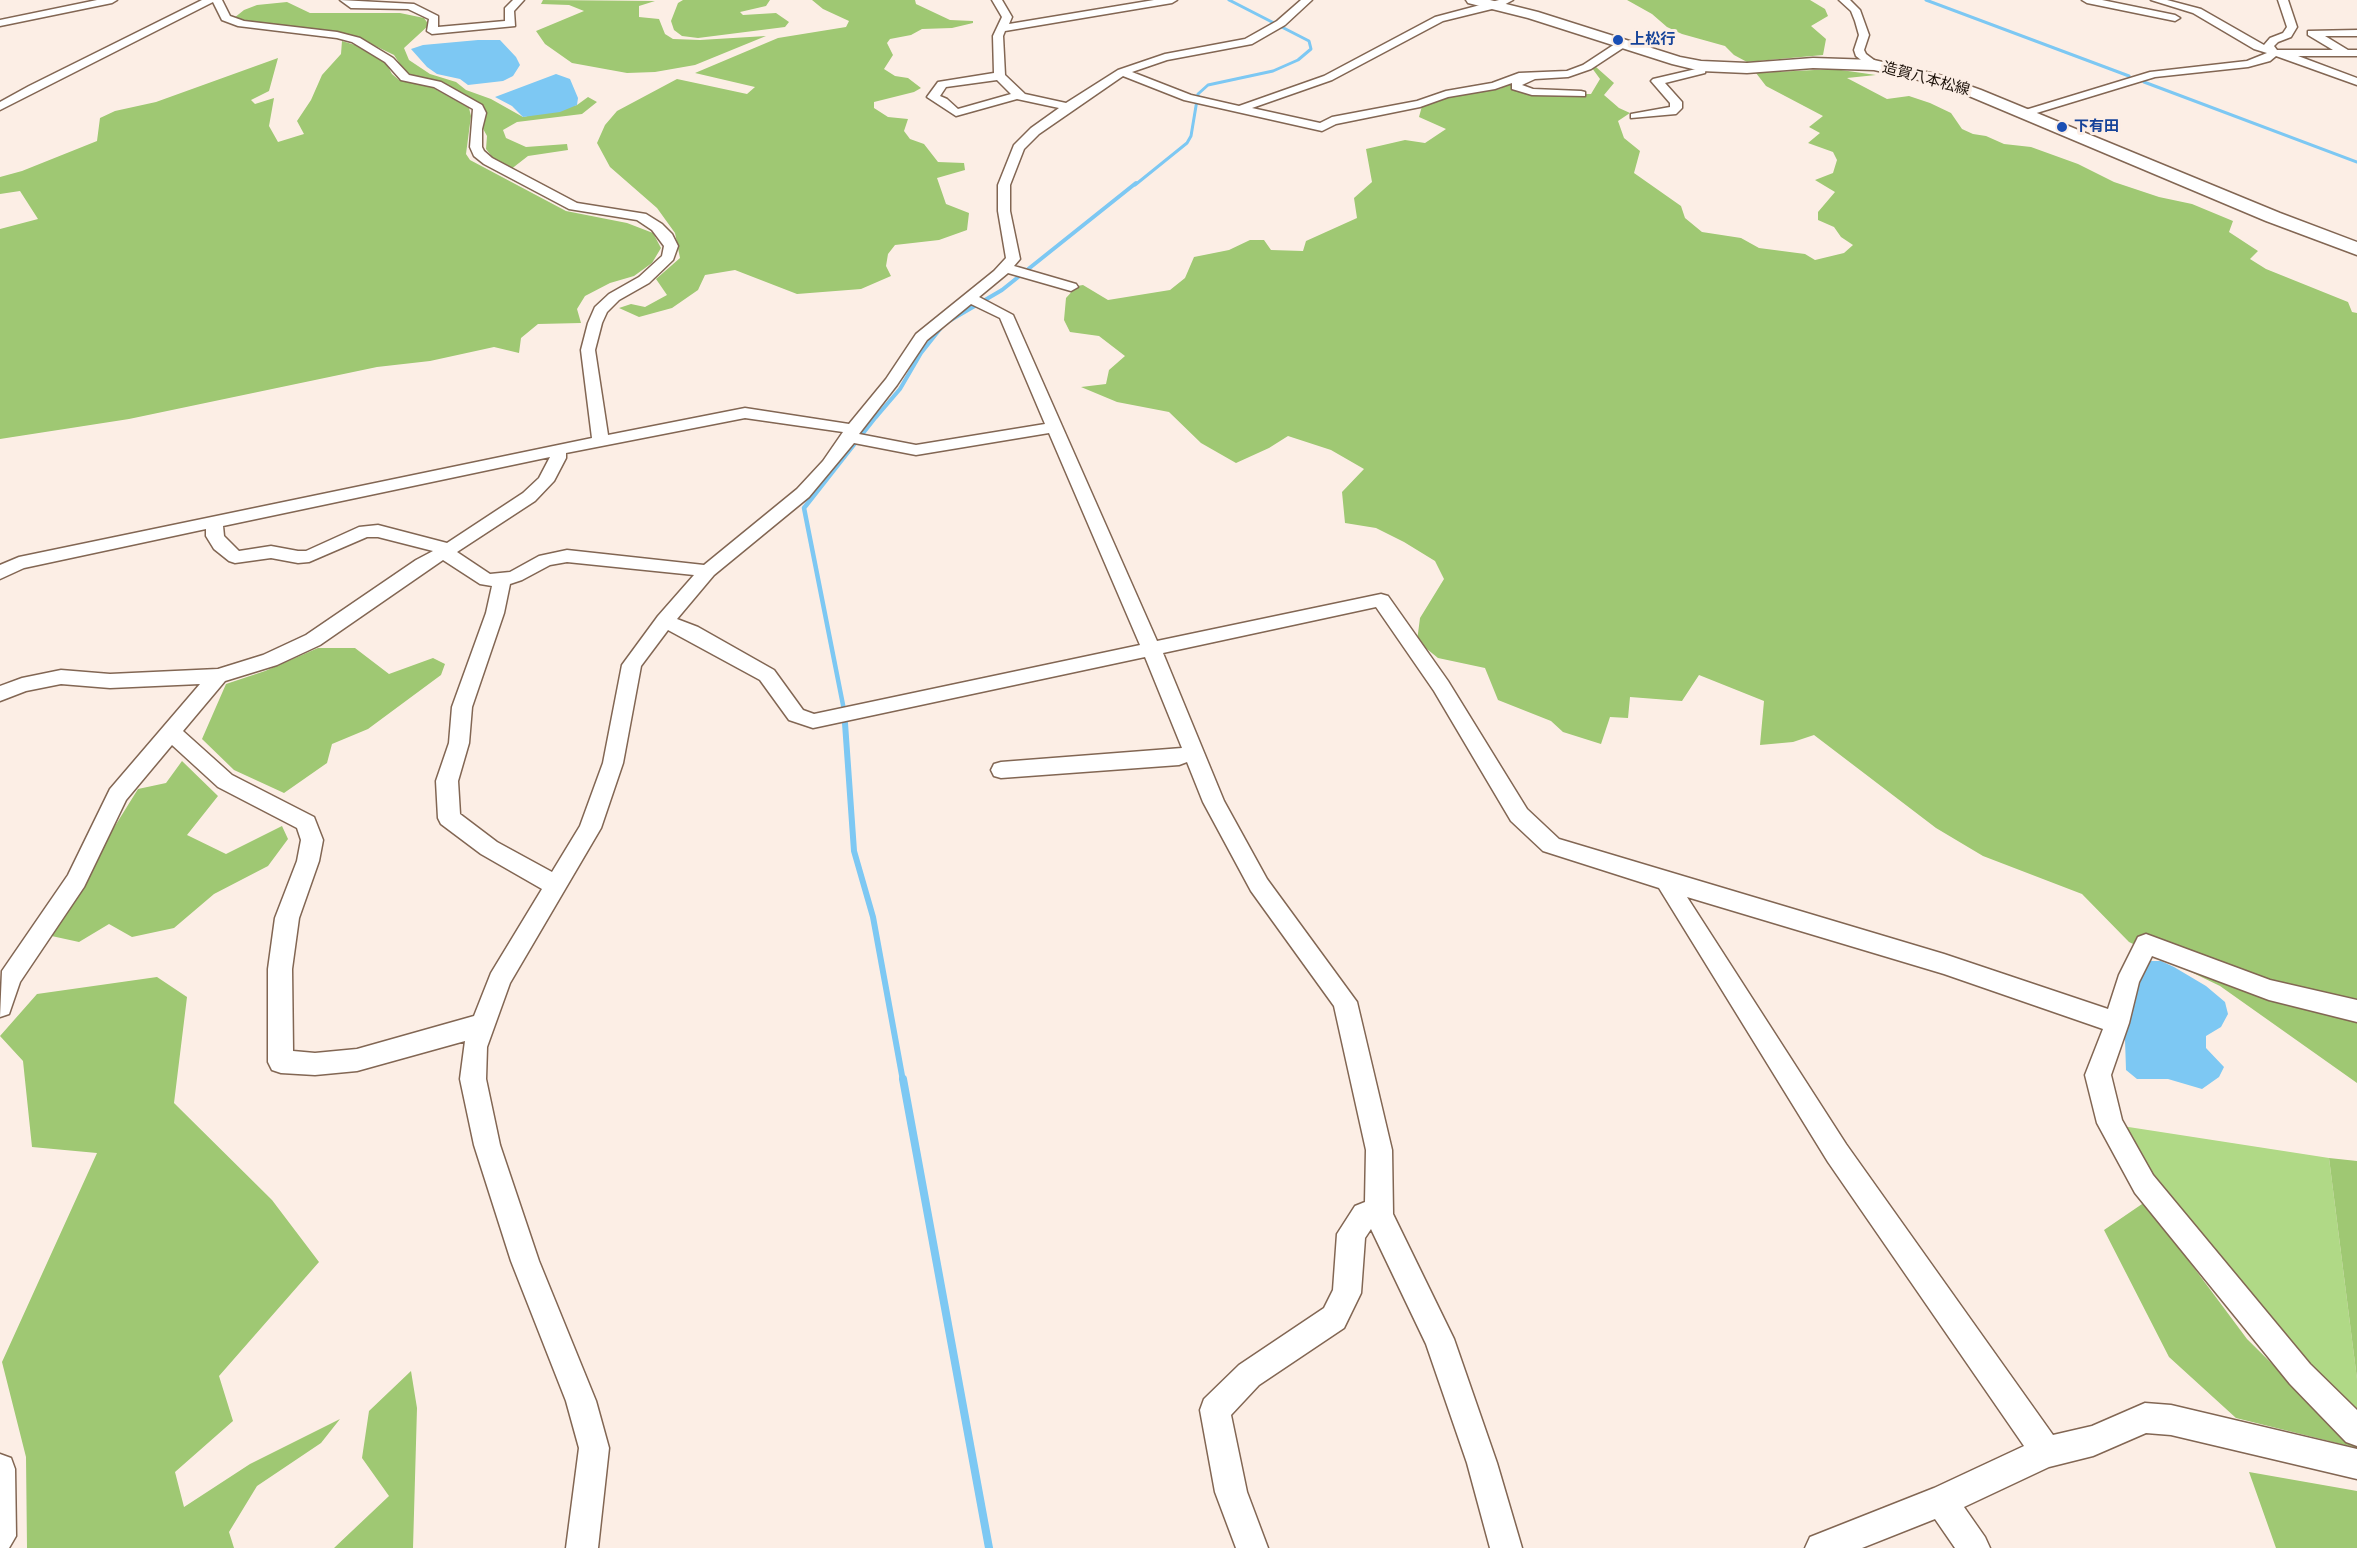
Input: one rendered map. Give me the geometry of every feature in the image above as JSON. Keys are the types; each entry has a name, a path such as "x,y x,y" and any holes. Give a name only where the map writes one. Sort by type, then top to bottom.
{"main road":[{"name":"造賀八本松線","path":"1473,0 1502,3 1622,44 1701,66 1747,68 1813,63 1874,65 1933,78 2026,113 2273,217 2357,249"}],"street":[{"path":"0,22 112,0"},
{"path":"1,106 210,0"},
{"path":"217,0 226,18 242,24 337,35 356,40 389,60 405,78 437,84 478,107 480,113 476,129 476,147 478,153 488,161 574,206 641,217 657,227 667,237 671,246 668,257 644,280 614,297 600,310 595,323 588,350 601,441"},
{"path":"345,0 351,4 410,6 434,18 432,31 511,24 509,10 519,0"},
{"path":"998,0 1007,17 999,29 1000,76 1019,95"},
{"path":"999,29 1172,0"},
{"path":"582,1548 594,1448 581,1401 525,1261 487,1145 473,1079 475,1047 499,980 590,828 613,763 632,665 665,621 708,571 803,493 892,382 921,337 978,297 1010,270 1013,259 1004,212 1004,185 1018,148 1035,131 1122,72 1165,57 1248,42 1276,26 1307,0"},
{"path":"1845,0 1855,10 1860,21 1864,35 1859,50 1861,56 1874,65"},
{"path":"2087,0 2228,30"},
{"path":"2156,0 2197,11 2228,30 2274,53 2315,65 2357,82"},
{"path":"2274,53 2269,46 2274,40 2287,34 2292,27 2283,0"},
{"path":"1239,109 1328,78 1439,19 1502,3"},
{"path":"2352,53 2313,33 2357,33"},
{"path":"1122,72 1188,98 1322,127 1332,121 1420,104 1446,94 1495,86 1519,76 1534,74 1548,76 1578,71 1622,44"},
{"path":"2026,113 2154,74 2248,64 2266,59 2274,53 2352,53"},
{"path":"1635,116 1672,112 1676,108 1676,102 1657,81 1701,71 1701,66"},
{"path":"1534,74 1518,81 1516,87 1532,93 1581,94"},
{"path":"1000,76 942,84 933,97 943,101 956,114 1019,95 1068,107"},
{"path":"1443,82 1489,76 1501,82"},
{"path":"1010,270 1071,286"},
{"path":"978,297 1006,315 1151,648 1214,802 1259,885 1345,1002 1378,1150 1379,1215 1439,1339 1482,1462 1506,1548"},
{"path":"0,573 20,564 601,441 746,413 851,433 916,450 1055,426"},
{"path":"0,694 22,685 62,677 110,681 218,676 270,660 313,640 422,564 529,497 546,481 558,458 558,451"},
{"path":"214,524 215,536 220,545 235,557 271,552 298,557 309,556 365,531 378,531 441,547 444,552 486,580 502,580 516,576 545,560 567,556 708,571"},
{"path":"0,560 20,564"},
{"path":"502,580 495,613 462,707 459,743 447,781 449,818 489,848 555,885"},
{"path":"665,621 691,632 767,675 796,715 813,721 1381,600 1441,686 1519,816 1551,845 1944,964 2116,1023"},
{"path":"0,1006 10,978 76,881 118,795 218,676"},
{"path":"172,733 225,781 306,823 312,840 308,861 287,918 280,969 281,1062 315,1064 357,1060 482,1024"},
{"path":"1001,770 1179,757 1193,752"},
{"path":"1668,881 1677,901 1838,1153 2046,1452"},
{"path":"2357,1011 2269,990 2146,944 2127,982 2098,1075 2110,1123 2144,1184 2300,1374 2357,1431"},
{"path":"1252,1548 1231,1492 1215,1410 1250,1375 1334,1318 1347,1293 1351,1234 1365,1215 1379,1215"},
{"path":"1821,1548 1941,1501 2046,1452 2093,1441 2145,1418 2171,1420 2357,1464"},
{"path":"0,1469 0,1536"},
{"path":"1941,1501 1974,1548"}],"green space":[{"path":"543,0 655,1 639,6 639,17 659,19 665,34 673,39 700,40 766,36 695,65 655,72 627,73 572,63 545,44 536,31 584,11 569,5 541,4"},
{"path":"683,0 770,0 766,6 740,12 743,15 776,13 789,22 785,27 698,38 682,36 674,30 671,21 678,3"},
{"path":"812,0 915,0 916,4 950,20 973,21 973,23 952,28 922,29 911,35 890,39 887,43 893,55 884,69 895,76 908,78 921,88 914,92 874,102 874,108 888,117 908,119 904,131 910,139 924,144 938,162 964,163 965,170 937,178 946,204 969,213 967,230 939,240 895,245 888,254 886,266 891,276 861,289 797,294 735,270 705,275 698,290 672,308 639,317 619,308 631,304 645,307 667,295 656,279 680,258 675,233 657,208 610,167 597,143 605,125 617,111 677,79 747,94 755,87 695,73 778,38 846,27 849,21 823,9"},
{"path":"1627,0 1810,0 1825,9 1828,16 1811,26 1826,39 1823,55 1747,62 1734,55 1725,46 1682,34 1667,27 1652,14"},
{"path":"287,2 310,13 400,13 424,18 429,25 404,48 409,60 430,74 456,82 466,90 491,99 523,117 577,105 588,97 597,102 582,114 517,122 503,130 506,138 526,147 567,144 568,150 528,156 510,170 493,158 486,149 487,136 481,125 485,115 484,106 433,80 408,76 394,55 361,39 243,22 234,18 244,10 257,5"},
{"path":"342,41 355,45 386,63 392,74 399,80 428,85 469,108 471,116 466,154 470,160 566,211 627,223 653,233 661,248 652,263 634,276 610,283 585,296 577,309 581,323 538,324 521,338 519,353 494,347 430,361 377,367 129,419 0,439 0,229 38,219 20,191 0,194 0,177 22,171 97,141 100,118 115,111 156,102 278,58 269,91 251,100 255,104 274,98 269,126 278,142 304,134 297,121 311,100 322,75 341,54"},
{"path":"1596,67 1614,83 1604,95 1619,108 1630,113 1618,121 1624,138 1640,151 1634,173 1681,206 1685,218 1702,232 1741,238 1759,248 1805,254 1815,260 1844,253 1853,245 1841,237 1834,227 1818,220 1818,212 1835,192 1815,180 1833,173 1837,160 1833,152 1808,143 1820,133 1809,127 1823,116 1766,86 1756,73 1834,69 1876,75 1847,78 1887,99 1909,96 1930,103 1951,113 1962,129 1973,134 1986,136 2004,144 2031,147 2078,164 2114,182 2159,197 2192,204 2233,221 2229,232 2258,251 2250,259 2266,269 2348,302 2352,312 2357,313 2357,1083 2220,986 2129,942 2082,894 1983,856 1936,828 1814,735 1793,742 1760,745 1764,701 1699,675 1682,701 1630,697 1628,718 1610,717 1601,744 1563,732 1551,721 1498,700 1485,668 1438,658 1417,641 1420,618 1444,579 1435,561 1376,528 1345,523 1342,492 1364,469 1331,450 1288,436 1269,448 1236,463 1201,443 1169,412 1117,402 1081,387 1106,384 1109,370 1125,356 1099,336 1070,332 1064,320 1066,298 1077,286 1083,285 1108,300 1170,290 1185,278 1194,257 1229,250 1250,240 1264,240 1271,250 1303,251 1306,241 1357,218 1354,198 1372,182 1366,149 1405,140 1425,143 1446,129 1419,117 1422,106 1452,95 1500,89 1511,83 1515,90 1528,94 1591,94 1600,79 1592,68"},
{"path":"318,648 355,648 389,674 433,658 445,664 441,675 368,729 332,744 327,763 284,793 234,770 202,739 226,684 265,671"},
{"path":"182,761 218,796 187,835 226,854 282,826 288,839 268,866 214,894 174,928 132,937 109,924 79,942 47,935 138,789 166,783"},
{"path":"157,977 187,997 174,1103 272,1200 319,1262 219,1376 233,1421 175,1472 184,1507 250,1464 340,1419 321,1443 257,1486 229,1532 234,1548 27,1548 26,1457 2,1362 97,1153 32,1147 23,1061 0,1036 37,994"},
{"path":"2122,1126 2329,1158 2357,1379 2357,1417 2311,1375 2153,1185"},
{"path":"2329,1158 2357,1161 2357,1379"},
{"path":"2145,1202 2247,1339 2357,1448 2236,1418 2169,1357 2104,1230"},
{"path":"411,1371 417,1408 413,1548 334,1548 389,1496 362,1458 369,1411"},
{"path":"2249,1472 2357,1491 2357,1548 2276,1548"}],"water":[{"path":"500,40 516,57 520,65 513,76 503,81 468,85 460,79 437,74 427,67 411,49 423,45"},
{"path":"556,74 570,79 578,98 577,105 560,112 523,117 512,106 495,97"},
{"path":"2148,961 2161,961 2174,967 2206,986 2225,1002 2228,1014 2221,1027 2206,1036 2206,1048 2224,1067 2219,1077 2202,1089 2168,1079 2137,1079 2126,1070 2125,1039 2131,997"}],"waterway":[{"path":"1135,185 1187,143 1191,136 1198,94 1208,85 1273,71 1298,60 1311,49 1309,41 1229,0"},
{"path":"1926,0 2129,76"},
{"path":"2144,82 2357,162"},
{"path":"876,417 900,389 921,353 944,324 1002,290 1136,183"},
{"path":"844,710 804,508 877,415"},
{"path":"844,709 854,851 873,917 903,1081"},
{"path":"903,1079 989,1548"}],"place":[{"name":"上松行","path":"1618,40"},
{"name":"下有田","path":"2062,127"}]}
